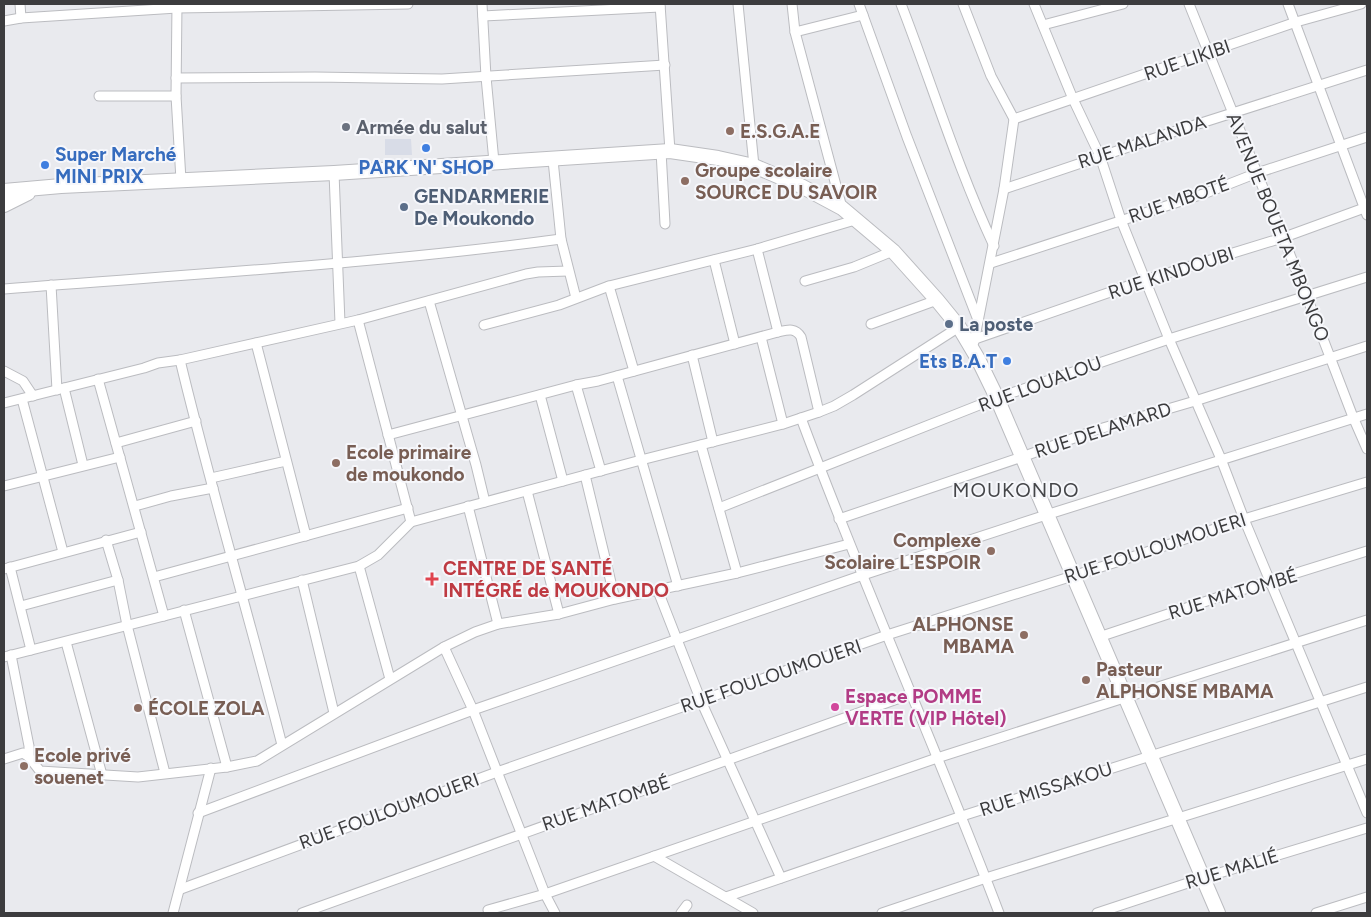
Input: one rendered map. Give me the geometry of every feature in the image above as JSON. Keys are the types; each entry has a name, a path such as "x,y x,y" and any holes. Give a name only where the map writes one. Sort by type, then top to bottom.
{"main road":[{"path":"4,191 554,160 665,151 710,156 754,166 801,186 842,208 893,252 974,344 1218,913"},
{"path":"4,205 21,195 40,188"}],"street":[{"path":"20,4 21,18"},
{"path":"4,21 21,18 177,6 408,4"},
{"path":"482,4 486,77 494,162"},
{"path":"738,4 754,166"},
{"path":"792,4 795,32 842,208"},
{"path":"859,4 906,137 978,320"},
{"path":"901,4 938,108 994,246"},
{"path":"963,4 991,76 1014,119 994,246 974,344"},
{"path":"1034,4 1073,99 1100,156 1121,220 1145,280 1367,813"},
{"path":"1043,25 1123,4"},
{"name":"AVENUE BOUETA MBONGO","path":"1189,4 1367,449"},
{"path":"1288,4 1366,210"},
{"name":"RUE LIKIBI","path":"1014,119 1296,22 1361,4"},
{"path":"483,16 660,5 665,65 665,224"},
{"path":"177,6 176,96 181,180"},
{"path":"795,32 863,15"},
{"path":"176,78 315,77 442,79 665,65"},
{"name":"RUE MALANDA","path":"1004,189 1232,112 1367,70"},
{"path":"99,96 176,96"},
{"name":"RUE MBOTÉ","path":"990,263 1206,193 1257,173 1367,136"},
{"path":"554,160 560,239 576,298"},
{"path":"334,173 340,323"},
{"name":"RUE KINDOUBI","path":"974,344 1145,280 1366,210"},
{"path":"484,325 559,305 609,286 758,249 855,220"},
{"path":"4,289 338,264 497,248 560,239"},
{"path":"758,249 778,332"},
{"path":"805,281 893,252"},
{"path":"714,260 735,344"},
{"path":"4,403 158,363 180,360 358,320 526,274 568,271"},
{"name":"RUE LOUALOU","path":"719,508 997,398 1169,339 1367,278"},
{"path":"51,285 61,389 83,465"},
{"path":"609,286 634,372"},
{"path":"871,324 937,300"},
{"path":"429,301 485,502"},
{"path":"358,320 411,522"},
{"path":"29,758 30,746 7,656 359,566 378,555 411,522 783,424 819,412 853,395 959,327"},
{"path":"388,435 576,385 634,372 778,332 793,330 799,333 819,412"},
{"path":"761,337 783,424"},
{"path":"256,343 306,536"},
{"name":"RUE DELAMARD","path":"839,519 1096,430 1367,346"},
{"path":"692,355 712,442"},
{"path":"180,360 219,515 243,595 282,745"},
{"path":"4,372 23,382 33,396"},
{"path":"617,376 678,586"},
{"path":"98,379 135,506 164,616"},
{"path":"576,385 600,471"},
{"path":"540,395 564,481"},
{"path":"22,399 63,552"},
{"path":"198,813 473,710 863,575 1221,459 1367,414"},
{"path":"801,418 839,519 962,816 999,913"},
{"path":"116,443 196,421"},
{"path":"701,445 738,572"},
{"path":"4,486 120,457"},
{"path":"211,478 286,460"},
{"path":"585,475 615,599"},
{"name":"RUE FOULOUMOUERI","path":"180,888 497,772 887,635 1126,559 1244,519 1367,482"},
{"path":"135,506 171,496 213,488"},
{"path":"527,490 559,614"},
{"path":"468,506 498,624"},
{"path":"154,577 408,508"},
{"path":"31,650 21,606 7,568 141,532"},
{"path":"106,540 118,580 127,625 165,774"},
{"path":"4,759 23,753 40,771 138,777 227,767 257,761 444,647 475,632 498,624 559,614 849,544"},
{"name":"RUE MATOMBÉ","path":"1099,637 1367,551"},
{"path":"359,566 390,679"},
{"path":"21,606 118,580"},
{"path":"302,580 334,713"},
{"path":"658,590 701,701 781,878"},
{"path":"184,610 227,767"},
{"path":"488,910 545,894 937,758 1367,620"},
{"path":"66,642 102,775"},
{"path":"444,647 473,710 545,894 556,913"},
{"name":"RUE MISSAKOU","path":"726,897 962,816 1367,687"},
{"name":"RUE MATOMBÉ","path":"302,913 911,694"},
{"path":"882,913 986,878 1367,759"},
{"path":"174,913 211,768"},
{"name":"RUE MALIÉ","path":"1097,913 1203,878 1367,828"},
{"path":"654,856 753,913"},
{"path":"1316,913 1367,898"},
{"path":"681,913 687,905"}],"shaded area":[{"path":"385,139 411,139 412,155 385,155"}],"place":[{"name":"Armée du salut","path":"346,127"},
{"name":"E.S.G.A.E","path":"730,131"},
{"name":"PARK 'N' SHOP","path":"426,148"},
{"name":"Super Marché MINI PRIX","path":"45,165"},
{"name":"Groupe scolaire SOURCE DU SAVOIR","path":"685,181"},
{"name":"GENDARMERIE De Moukondo","path":"404,207"},
{"name":"La poste","path":"949,324"},
{"name":"Ets B.A.T","path":"1007,361"},
{"name":"Ecole primaire de moukondo","path":"336,463"},
{"name":"Complexe Scolaire L'ESPOIR","path":"991,551"},
{"name":"CENTRE DE SANTÉ INTÉGRÉ de MOUKONDO","path":"432,579"},
{"name":"ALPHONSE MBAMA","path":"1024,635"},
{"name":"Pasteur ALPHONSE MBAMA","path":"1086,680"},
{"name":"Espace POMME VERTE (VIP Hôtel)","path":"835,707"},
{"name":"ÉCOLE ZOLA","path":"138,708"},
{"name":"Ecole privé souenet","path":"24,766"}],"district":[{"name":"MOUKONDO","path":"1016,490"}]}
